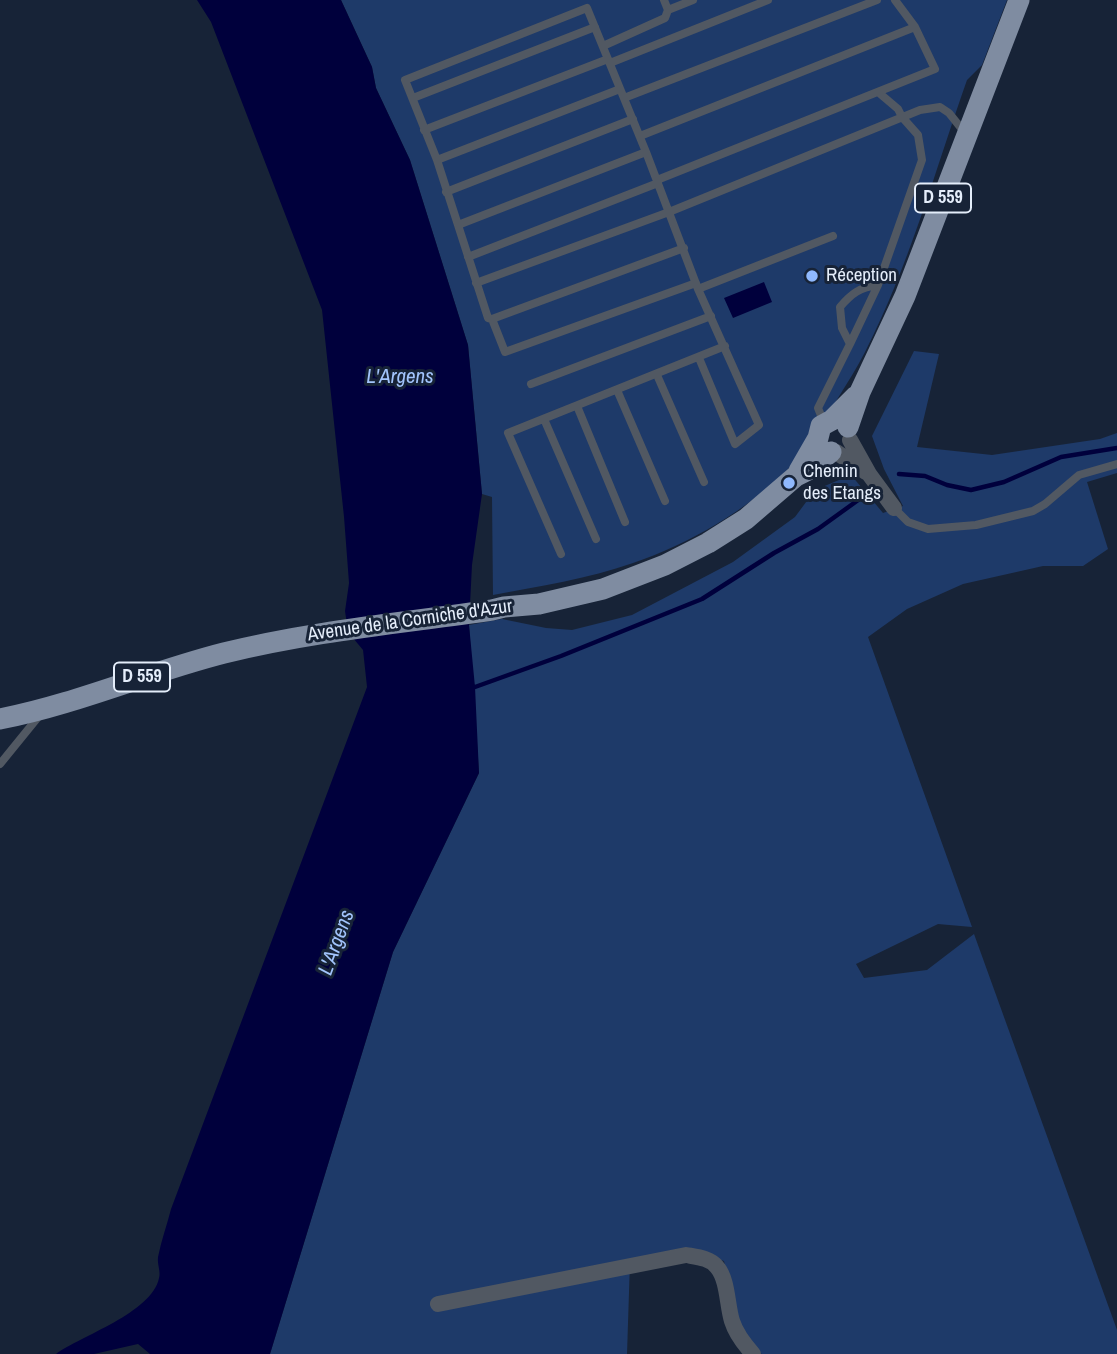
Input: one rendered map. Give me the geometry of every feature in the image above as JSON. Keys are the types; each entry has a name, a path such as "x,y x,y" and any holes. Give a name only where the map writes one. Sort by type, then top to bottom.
{"main road":[{"name":"Avenue de la Corniche d'Azur","path":"0,719 46,708 223,653 284,639 539,604 594,591 622,583 665,565 736,526 796,476 834,436 860,392 905,296 1019,0"}],"street":[{"path":"834,436 873,477 894,508"},
{"path":"438,1304 686,1255 709,1261 718,1268 732,1323 742,1342 753,1354"}],"lane":[{"path":"603,46 665,18 668,10 664,0"},
{"path":"668,10 692,0"},
{"path":"424,130 768,0"},
{"path":"624,98 877,0"},
{"path":"468,257 935,69 915,27 895,0"},
{"path":"699,358 734,444 759,425 697,286 658,181 587,8 405,80 437,160 488,318 492,319 505,352 697,286 833,236"},
{"path":"413,98 595,27"},
{"path":"640,136 915,27"},
{"path":"437,160 620,89"},
{"path":"834,436 818,408 878,285 922,160 918,135 898,109 878,92"},
{"path":"477,283 669,212 920,110 940,107 949,113 967,135"},
{"path":"446,192 633,119"},
{"path":"458,225 646,152"},
{"path":"492,319 684,248"},
{"path":"850,344 842,328 841,307 850,295 866,287 878,285"},
{"path":"531,384 711,316"},
{"path":"561,554 508,433 725,346"},
{"path":"657,375 704,482"},
{"path":"617,390 665,501"},
{"path":"577,406 625,522"},
{"path":"544,419 596,539"},
{"path":"894,508 908,522 928,529 976,525 1033,511 1079,475 1117,464"},
{"path":"0,764 46,708"}],"shaded area":[{"path":"341,0 1007,0 982,65 967,80 908,252 881,319 852,375 816,434 797,459 773,483 737,511 675,546 599,573 493,595 492,497 482,494 468,345 410,160 376,88 372,67"},
{"path":"914,351 939,354 917,447 992,455 1100,439 1117,433 1117,473 1087,482 1108,549 1083,566 1043,566 963,584 907,609 868,637 972,927 938,924 856,964 864,978 927,970 974,934 1117,1330 1117,1354 762,1354 753,1348 740,1327 724,1261 688,1249 630,1261 627,1354 270,1354 393,952 479,773 469,625 502,619 572,630 632,615 733,562 795,517 815,490 851,475 883,513 903,506 884,469 872,436"}],"water":[{"name":"L'Argens","path":"197,0 341,0 372,67 376,88 410,160 468,345 482,494 472,565 469,625 479,773 393,952 270,1354 150,1354 138,1344 94,1354 56,1354 130,1313 154,1291 160,1273 158,1257 171,1209 367,687 363,650 348,632 345,611 349,583 344,517 322,310 211,22"},
{"path":"764,282 772,302 733,318 724,298"}],"waterway":[{"path":"899,474 925,476 947,485 971,490 1004,482 1061,457 1117,448"},
{"path":"470,686 475,687 561,656 702,599 774,553 818,529 861,498"}],"place":[{"name":"Réception","path":"812,276"},
{"name":"Chemin des Etangs","path":"789,483"}]}
